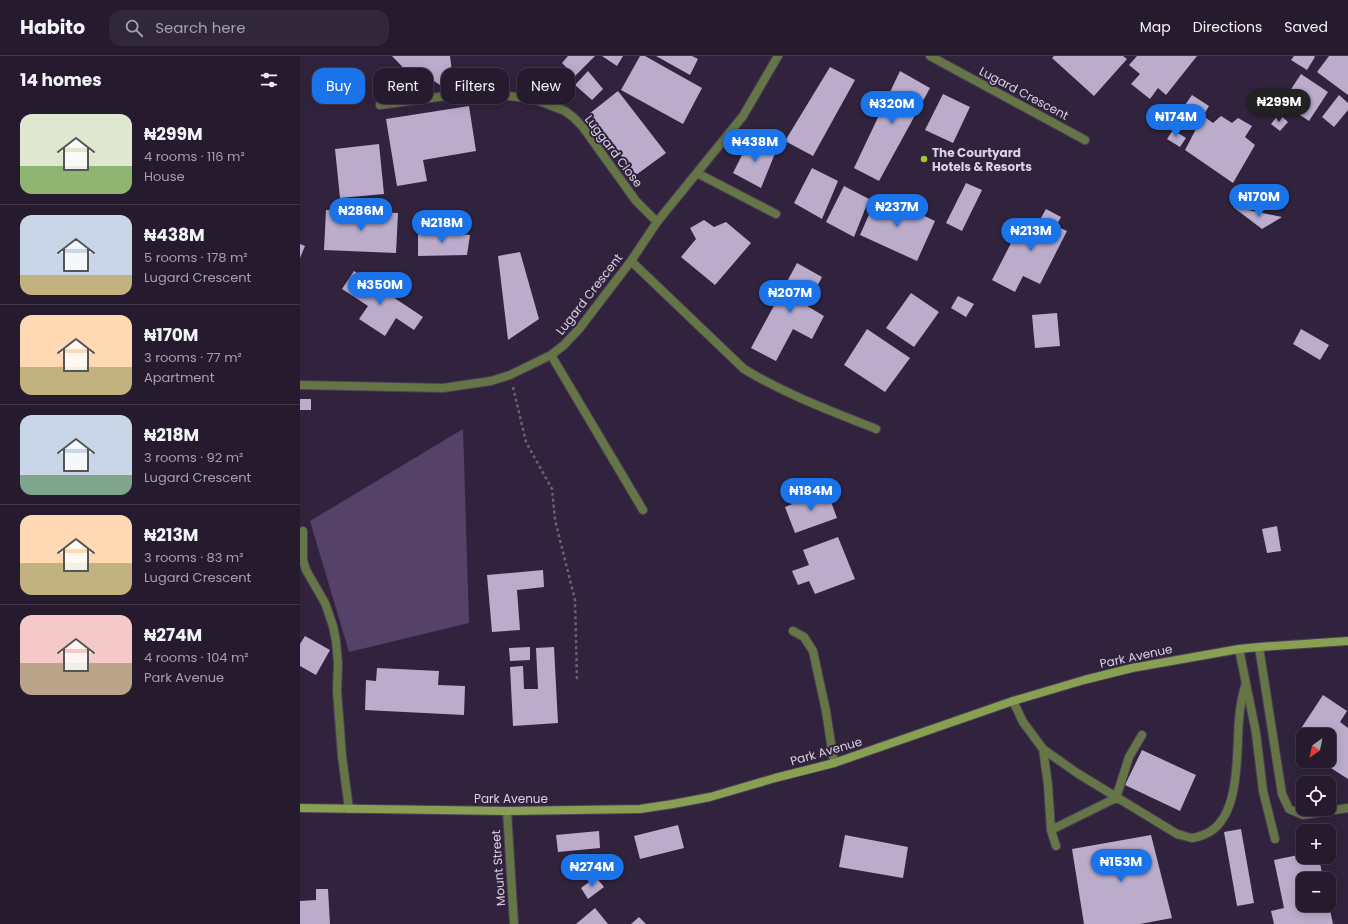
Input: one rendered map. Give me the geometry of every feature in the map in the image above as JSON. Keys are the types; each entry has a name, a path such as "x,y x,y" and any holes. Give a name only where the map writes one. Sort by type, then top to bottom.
{"street":[{"name":"Lugard Crescent","path":"300,386 443,388 491,381 510,375 551,355 564,345 579,329 631,261 657,222 743,116 778,56"},
{"name":"Lugard Crescent","path":"930,56 1085,140"},
{"name":"Luggard Close","path":"380,105 475,92 534,99 565,111 582,126 636,201 657,222"},
{"path":"697,173 776,214"},
{"path":"631,261 744,369 763,381 807,401 876,429"},
{"path":"551,355 643,510"},
{"path":"303,531 303,560 306,570 325,603 333,626 336,641 338,663 337,691 342,756 349,809"},
{"path":"793,631 804,637 813,651 826,711 834,763"},
{"name":"Park Avenue","path":"300,808 507,811 640,809 673,804 710,797 834,763 1013,701 1084,680 1132,668 1239,649 1348,641"},
{"path":"1259,647 1282,794 1289,809 1303,815 1348,808"},
{"path":"1239,649 1256,733 1264,791 1275,839"},
{"path":"1013,701 1023,722 1043,749 1116,798 1177,834 1193,838 1209,832 1220,822 1227,812 1233,794 1242,694 1246,684"},
{"path":"1051,830 1116,798 1129,757 1142,735"},
{"path":"1043,749 1048,785 1051,830 1056,846"},
{"name":"Mount Street","path":"507,811 514,924"}],"path":[{"path":"510,375 526,442 552,489 555,520 575,600 577,680"}],"shaded area":[{"path":"463,429 469,623 349,652 310,521"}],"building":[{"path":"392,56 450,56 452,68 441,68 440,85 433,80 433,68 404,68"},
{"path":"568,56 595,56 575,76 575,68 567,68 562,63"},
{"path":"602,56 623,56 617,66"},
{"path":"640,56 645,56 702,88 683,124 621,90"},
{"path":"656,56 692,56 698,59 690,75"},
{"path":"1054,56 1123,56 1127,59 1094,96 1052,58"},
{"path":"1137,56 1197,56 1166,95 1158,88 1150,99 1131,84 1140,74 1129,65"},
{"path":"1294,56 1315,57 1307,70 1291,60"},
{"path":"1329,56 1348,56 1348,95 1317,72"},
{"path":"830,67 855,80 813,156 785,141"},
{"path":"588,71 603,89 592,100 575,85"},
{"path":"900,71 930,88 879,181 854,168"},
{"path":"1301,74 1328,92 1309,121 1282,103"},
{"path":"618,91 666,153 636,175 589,114"},
{"path":"943,94 970,107 953,143 925,130"},
{"path":"1192,95 1209,106 1203,116 1185,105"},
{"path":"1339,95 1348,103 1348,110 1334,127 1322,117"},
{"path":"469,106 476,151 423,160 427,181 397,186 386,119"},
{"path":"1279,114 1288,122 1280,131 1271,124"},
{"path":"1221,116 1232,123 1238,118 1252,126 1245,137 1255,145 1233,183 1185,150 1196,129 1206,118 1213,123"},
{"path":"1173,130 1186,138 1180,147 1167,139"},
{"path":"751,137 776,151 761,188 733,173"},
{"path":"379,144 384,194 340,198 335,149"},
{"path":"812,168 838,181 822,219 794,203"},
{"path":"966,183 982,190 962,231 946,223"},
{"path":"844,186 869,199 854,237 826,222"},
{"path":"878,194 935,221 917,261 860,235"},
{"path":"1233,207 1282,217 1262,229"},
{"path":"1046,209 1061,217 1056,226 1067,231 1040,284 1023,276 1015,292 992,280 1024,218 1037,225"},
{"path":"326,210 398,213 396,253 324,250"},
{"path":"704,220 714,227 726,222 751,243 715,285 681,257 696,239 690,228"},
{"path":"418,231 470,235 467,255 418,256"},
{"path":"300,244 305,246 300,258"},
{"path":"520,252 539,319 508,340 498,256"},
{"path":"797,263 822,277 807,306 824,316 812,339 793,329 776,361 751,348"},
{"path":"354,271 423,317 414,330 396,318 385,336 359,319 368,306 342,289"},
{"path":"911,293 939,312 914,347 886,328"},
{"path":"958,296 974,304 966,317 951,308"},
{"path":"1057,313 1060,346 1035,348 1032,315"},
{"path":"867,329 910,358 885,392 844,365"},
{"path":"1301,329 1329,345 1320,360 1293,344"},
{"path":"300,399 311,399 311,410 300,410"},
{"path":"827,491 837,518 795,533 785,507"},
{"path":"1277,526 1281,551 1267,553 1262,529"},
{"path":"838,537 855,579 815,594 809,581 798,585 792,571 809,565 803,550"},
{"path":"543,570 544,587 517,590 520,630 492,632 487,575"},
{"path":"305,636 330,650 316,675 300,666 300,644"},
{"path":"530,647 530,660 510,661 509,648"},
{"path":"554,647 558,723 513,726 510,667 523,666 524,689 538,689 536,648"},
{"path":"377,668 439,671 438,685 465,686 464,715 365,710 366,680 376,681"},
{"path":"1323,695 1347,711 1340,722 1348,728 1348,779 1331,768 1336,768 1336,728 1301,728"},
{"path":"1142,750 1196,775 1180,811 1125,785"},
{"path":"678,825 684,848 640,859 634,836"},
{"path":"1241,829 1254,903 1237,906 1224,832"},
{"path":"599,831 600,848 558,852 556,835"},
{"path":"845,835 908,847 903,878 839,867"},
{"path":"1151,835 1172,918 1140,924 1084,924 1072,849"},
{"path":"1296,855 1296,864 1320,864 1322,872 1296,872 1296,912 1330,912 1333,924 1274,924 1271,911 1284,908 1274,860"},
{"path":"596,877 604,887 588,899 581,888"},
{"path":"316,889 328,889 330,924 300,924 300,901 316,900"},
{"path":"595,908 608,924 576,924"},
{"path":"639,917 646,924 631,924"}],"place":[{"name":"The Courtyard Hotels & Resorts","path":"924,159"}]}
